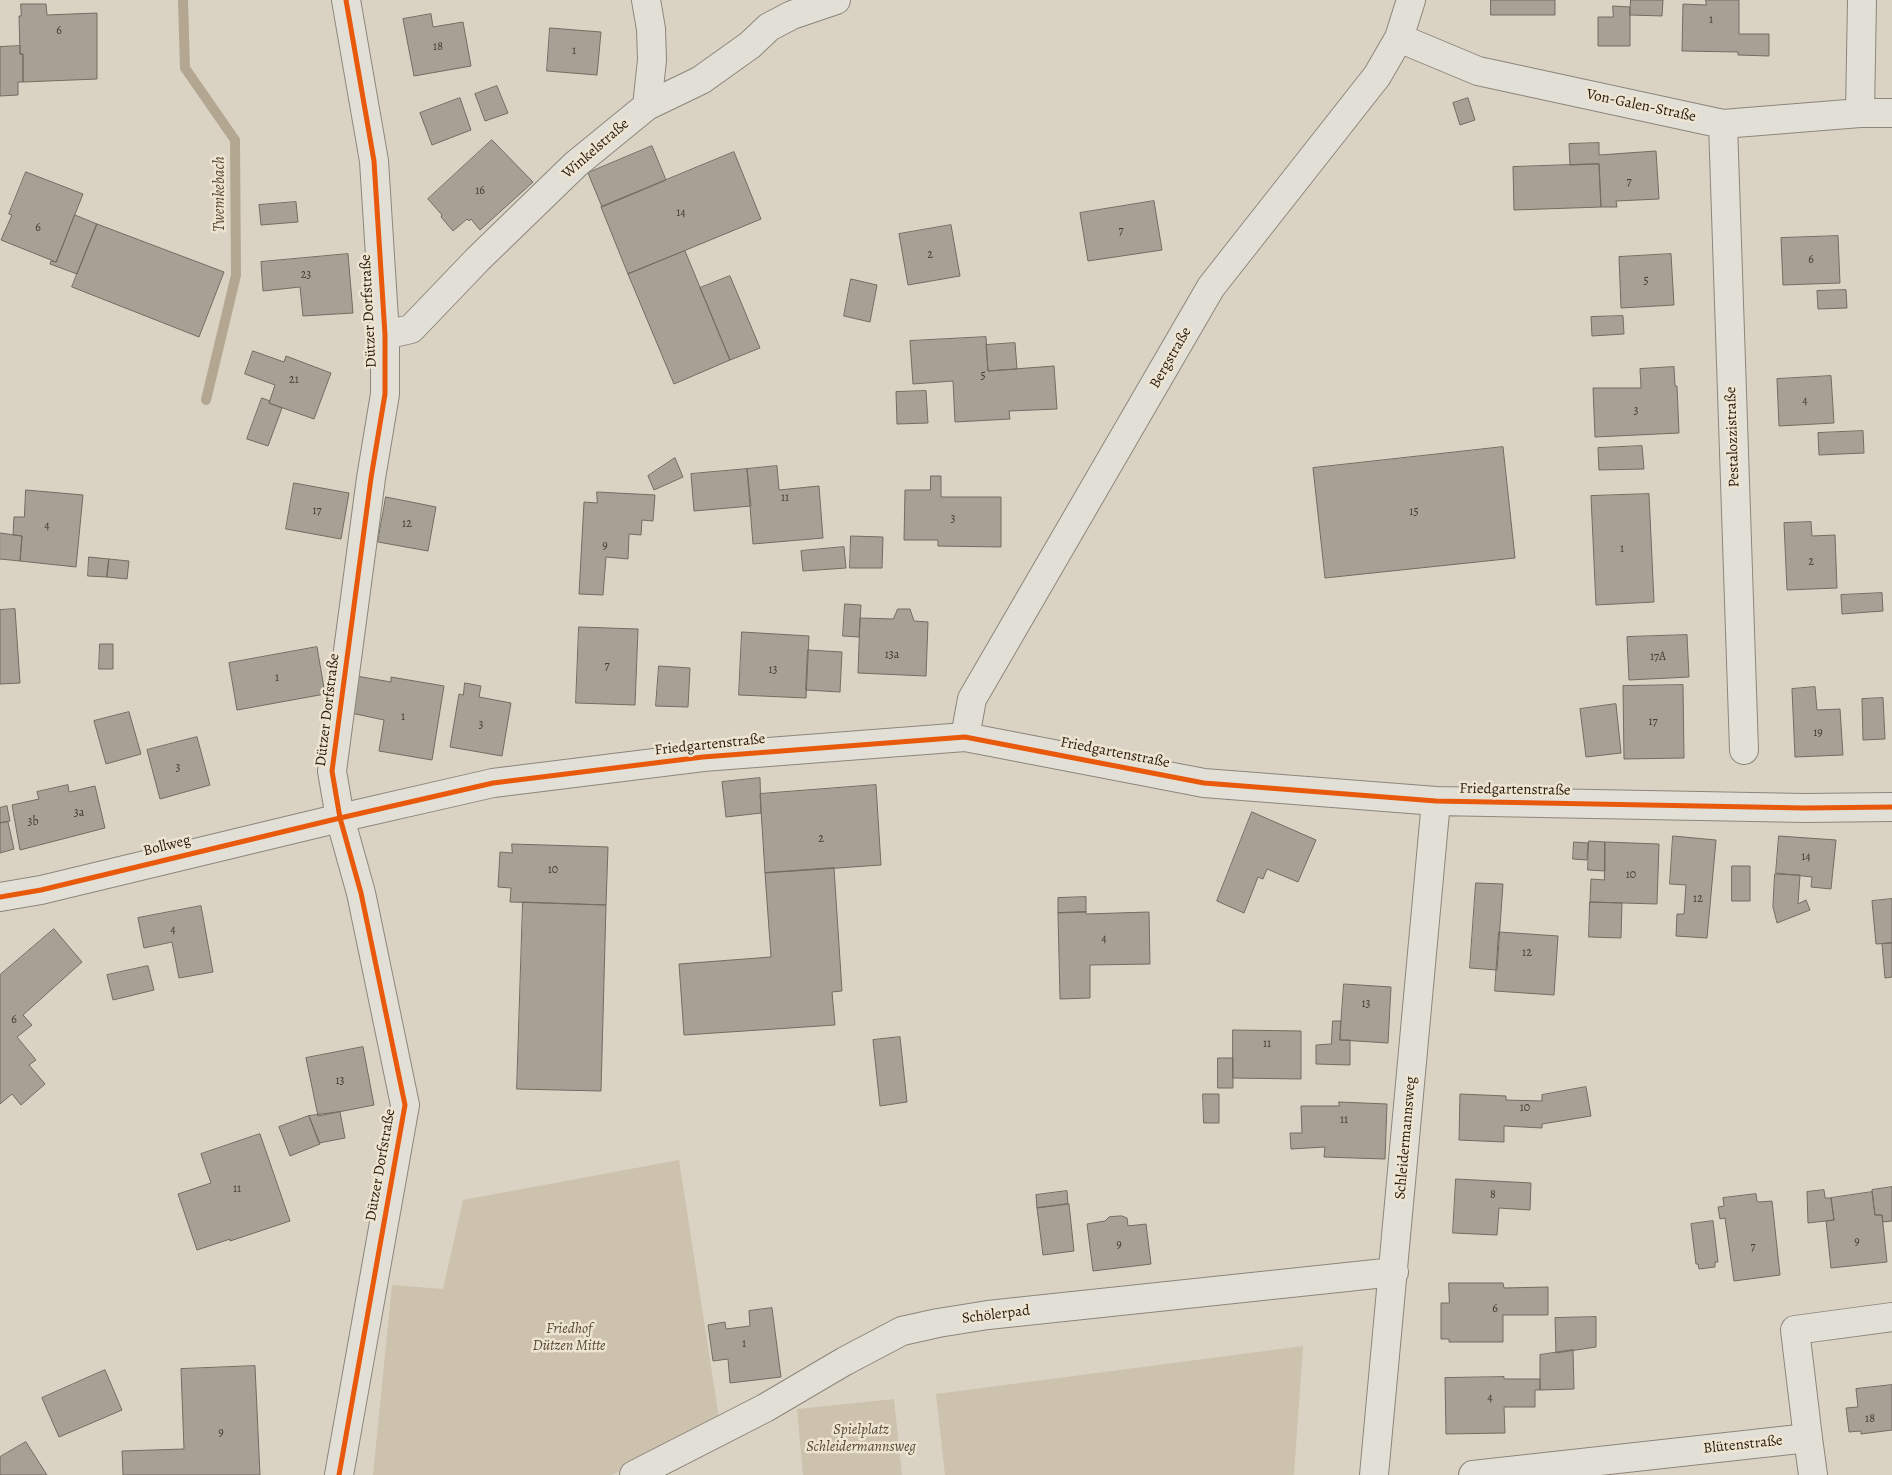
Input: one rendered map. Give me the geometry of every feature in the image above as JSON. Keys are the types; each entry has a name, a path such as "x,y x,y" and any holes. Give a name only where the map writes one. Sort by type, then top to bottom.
{"street":[{"name":"Dützer Dorfstraße","path":"340,1475 405,1104 361,893 340,818 332,771 371,478 385,394 385,335 374,161 346,0"},
{"path":"646,0 651,29 652,60 647,106"},
{"name":"Winkelstraße","path":"385,335 411,329 478,259 576,164 647,106 701,80 750,45 769,27 792,15 836,0"},
{"name":"Bergstraße","path":"965,737 972,699 1211,287 1377,76 1399,38 1411,0"},
{"path":"1860,113 1862,0"},
{"name":"Von-Galen-Straße","path":"1399,38 1478,70 1723,124 1860,113 1892,114"},
{"name":"Pestalozzistraße","path":"1723,124 1744,750"},
{"name":"Friedgartenstraße","path":"340,818 502,782 703,757 965,737 1204,782 1436,801 1821,808 1892,807"},
{"name":"Schleidermannsweg","path":"1374,1475 1436,801"},
{"name":"Bollweg","path":"0,897 42,890 340,818"},
{"name":"Schölerpad","path":"634,1475 765,1408 845,1361 902,1331 988,1315 1394,1272"},
{"path":"1813,1475 1795,1330 1892,1317"},
{"name":"Blütenstraße","path":"1473,1475 1808,1438"}],"green space":[{"name":"Friedhof Dützen Mitte","path":"679,1160 720,1424 612,1475 373,1475 392,1285 443,1289 463,1200"},
{"path":"1303,1346 1294,1475 945,1475 936,1394"},
{"name":"Spielplatz Schleidermannsweg","path":"894,1399 902,1475 803,1475 797,1409"}],"building":[{"path":"1491,0 1555,0 1555,15 1491,15"},
{"path":"1631,0 1663,0 1662,16 1630,15"},
{"path":"1706,0 1739,0 1739,34 1769,34 1769,56 1738,55 1738,52 1682,51 1683,4 1706,5"},
{"path":"21,4 46,4 47,15 97,13 97,79 23,82 23,54 20,54 19,16 21,16"},
{"path":"1613,6 1630,7 1630,46 1598,46 1598,17 1613,17"},
{"path":"431,14 433,27 463,22 471,66 414,76 403,19"},
{"path":"550,28 601,32 597,75 547,71"},
{"path":"20,46 20,54 23,54 23,82 18,82 18,95 0,96 0,47"},
{"path":"497,86 508,113 485,121 475,94"},
{"path":"460,98 471,130 432,145 420,113"},
{"path":"1468,98 1475,120 1460,125 1453,103"},
{"path":"492,140 533,182 480,230 471,219 469,221 467,219 453,231 428,199"},
{"path":"1599,143 1599,155 1656,151 1659,199 1616,201 1617,207 1601,207 1599,164 1570,165 1569,144"},
{"path":"652,146 666,180 602,207 588,173"},
{"path":"734,152 761,219 628,274 601,207"},
{"path":"1599,164 1601,207 1514,210 1513,167"},
{"path":"26,172 83,194 56,262 1,240 12,215 9,214"},
{"path":"1154,201 1162,250 1088,261 1080,213"},
{"path":"296,202 298,222 261,225 259,205"},
{"path":"75,215 97,224 77,274 50,264 51,261 56,262"},
{"path":"97,224 224,272 199,337 72,287"},
{"path":"951,225 960,276 908,285 899,234"},
{"path":"1838,236 1840,283 1783,285 1781,238"},
{"path":"685,251 730,360 674,384 628,274"},
{"path":"348,254 353,313 303,316 300,287 263,291 261,262"},
{"path":"1671,254 1674,305 1621,308 1619,257"},
{"path":"730,276 760,348 730,360 700,288"},
{"path":"851,279 877,285 870,322 844,316"},
{"path":"1846,290 1847,308 1818,309 1817,291"},
{"path":"1623,316 1624,334 1592,336 1591,317"},
{"path":"986,337 988,371 1054,366 1057,409 1009,411 1010,419 955,422 953,381 913,384 910,341"},
{"path":"1015,343 1017,369 988,371 986,345"},
{"path":"253,351 284,362 286,356 331,373 314,419 269,403 275,385 245,374"},
{"path":"1674,367 1675,386 1677,386 1679,433 1595,437 1593,388 1641,388 1640,369"},
{"path":"1831,376 1834,423 1779,426 1777,379"},
{"path":"926,391 928,423 897,424 896,392"},
{"path":"262,398 282,408 268,446 247,439"},
{"path":"1863,431 1864,453 1819,455 1818,433"},
{"path":"1642,446 1644,469 1599,470 1598,448"},
{"path":"1503,447 1515,558 1325,578 1313,468"},
{"path":"675,458 683,477 654,490 648,476"},
{"path":"777,466 779,490 819,486 823,538 753,544 747,469"},
{"path":"747,469 751,506 694,511 691,474"},
{"path":"931,476 941,476 941,497 1001,497 1001,547 938,546 938,540 904,540 905,490 930,490"},
{"path":"294,483 349,493 341,539 286,529"},
{"path":"26,490 83,495 76,567 20,561 22,536 13,535 14,517 24,517"},
{"path":"597,492 655,495 653,521 642,520 641,535 629,534 628,559 606,557 603,595 579,594 584,502 597,503"},
{"path":"1649,494 1654,602 1596,605 1591,496"},
{"path":"386,497 436,507 428,551 378,542"},
{"path":"1811,522 1812,536 1835,535 1837,588 1787,590 1784,523"},
{"path":"0,533 22,536 20,561 0,559"},
{"path":"851,536 883,537 882,568 850,568"},
{"path":"844,547 846,568 803,571 801,551"},
{"path":"89,557 109,559 107,577 88,576"},
{"path":"109,559 129,561 127,579 107,577"},
{"path":"1882,593 1883,611 1842,614 1841,595"},
{"path":"845,604 861,605 859,637 843,636"},
{"path":"15,609 20,683 0,684 0,610"},
{"path":"898,609 910,609 914,621 928,622 926,676 858,673 860,618 893,619"},
{"path":"579,627 638,629 635,705 576,703"},
{"path":"742,632 809,636 806,698 739,695"},
{"path":"1687,635 1689,677 1629,680 1627,637"},
{"path":"100,644 113,644 113,669 99,669"},
{"path":"317,647 325,694 237,710 229,663"},
{"path":"808,650 842,652 840,692 806,690"},
{"path":"659,666 690,668 688,707 656,706"},
{"path":"356,676 391,682 391,677 444,686 432,760 379,751 384,720 351,713"},
{"path":"465,683 481,686 479,697 511,703 502,756 450,747 459,694 463,695"},
{"path":"1683,685 1684,758 1624,759 1623,686"},
{"path":"1815,687 1817,710 1840,709 1843,755 1795,757 1792,689"},
{"path":"1883,698 1885,739 1863,740 1862,699"},
{"path":"1616,704 1621,753 1586,757 1580,709"},
{"path":"129,712 141,754 106,764 94,721"},
{"path":"197,737 210,785 160,799 147,750"},
{"path":"760,778 761,813 726,817 722,782"},
{"path":"68,785 69,792 95,786 105,828 20,850 12,805 39,799 37,792"},
{"path":"876,785 881,865 765,873 760,794"},
{"path":"7,806 10,821 0,823 0,808"},
{"path":"1252,812 1316,840 1298,882 1267,869 1263,879 1258,877 1244,913 1217,901"},
{"path":"8,822 14,849 0,853 0,823"},
{"path":"1673,836 1716,840 1707,938 1676,936 1677,914 1684,914 1686,885 1670,884"},
{"path":"1779,836 1836,840 1831,889 1811,887 1812,877 1776,873"},
{"path":"1589,841 1605,842 1605,871 1588,870"},
{"path":"1574,842 1588,843 1587,860 1573,859"},
{"path":"1605,842 1659,844 1657,904 1590,902 1591,879 1604,880"},
{"path":"512,844 608,847 606,905 510,902 511,888 498,887 500,852 512,853"},
{"path":"1732,866 1750,866 1750,901 1732,901"},
{"path":"834,868 842,991 832,992 835,1025 684,1035 679,964 771,957 765,873"},
{"path":"1775,874 1800,875 1798,904 1806,900 1810,910 1777,923 1773,907"},
{"path":"1476,883 1503,884 1497,970 1470,968"},
{"path":"1086,897 1086,912 1058,913 1058,898"},
{"path":"1892,899 1892,943 1876,944 1872,901"},
{"path":"523,902 606,905 601,1091 517,1089"},
{"path":"1590,902 1622,903 1621,938 1589,937"},
{"path":"201,906 213,972 179,978 172,942 144,948 138,918"},
{"path":"1086,912 1086,914 1149,912 1150,964 1090,965 1090,998 1060,999 1058,913"},
{"path":"54,929 82,962 23,1015 32,1025 17,1037 36,1060 29,1065 45,1084 21,1105 12,1094 0,1104 0,975"},
{"path":"1499,932 1558,936 1554,995 1495,991"},
{"path":"1892,943 1892,977 1885,978 1882,944"},
{"path":"148,966 154,990 113,1000 107,975"},
{"path":"1344,984 1391,987 1388,1043 1340,1040"},
{"path":"1333,1021 1341,1021 1340,1040 1350,1040 1350,1065 1316,1064 1316,1045 1331,1044"},
{"path":"1233,1030 1301,1031 1301,1079 1233,1078"},
{"path":"900,1037 907,1102 880,1106 873,1040"},
{"path":"363,1047 374,1105 318,1116 306,1058"},
{"path":"1218,1058 1233,1058 1233,1088 1218,1088"},
{"path":"1586,1087 1591,1116 1542,1124 1542,1128 1504,1126 1504,1142 1459,1140 1460,1094 1506,1096 1506,1100 1542,1101 1542,1095"},
{"path":"1203,1094 1219,1094 1219,1123 1204,1123"},
{"path":"1339,1102 1387,1104 1385,1159 1324,1157 1325,1147 1291,1149 1290,1133 1302,1133 1301,1106 1339,1106"},
{"path":"340,1112 345,1138 319,1143 309,1116"},
{"path":"309,1116 320,1144 290,1156 279,1127"},
{"path":"260,1134 290,1221 197,1250 178,1194 211,1183 201,1154"},
{"path":"1456,1179 1531,1183 1530,1210 1499,1208 1497,1235 1453,1233"},
{"path":"1892,1187 1892,1221 1883,1222 1882,1215 1875,1215 1872,1190"},
{"path":"1824,1190 1825,1198 1831,1198 1834,1220 1808,1223 1807,1192"},
{"path":"1067,1191 1068,1204 1037,1208 1036,1195"},
{"path":"1872,1192 1875,1215 1882,1215 1887,1262 1831,1268 1826,1221 1834,1220 1831,1198"},
{"path":"1756,1194 1757,1201 1759,1202 1772,1201 1780,1275 1734,1281 1725,1218 1720,1219 1718,1207 1724,1206 1723,1198"},
{"path":"1069,1204 1074,1251 1043,1255 1037,1208"},
{"path":"1122,1216 1127,1218 1128,1226 1146,1224 1151,1264 1093,1271 1087,1224 1105,1221 1109,1217"},
{"path":"1713,1221 1718,1262 1715,1262 1715,1267 1699,1269 1698,1264 1696,1264 1691,1224"},
{"path":"1449,1283 1503,1283 1504,1288 1548,1287 1548,1315 1503,1315 1503,1342 1449,1342 1449,1339 1441,1339 1441,1303 1449,1303"},
{"path":"772,1308 781,1377 730,1383 728,1359 713,1361 708,1325 725,1322 726,1329 750,1326 749,1311"},
{"path":"1596,1317 1596,1347 1556,1353 1555,1318"},
{"path":"1573,1350 1574,1389 1540,1390 1540,1355"},
{"path":"255,1366 260,1475 123,1475 122,1451 184,1449 181,1369"},
{"path":"105,1370 122,1410 59,1437 42,1398"},
{"path":"1504,1377 1504,1379 1540,1379 1540,1390 1535,1390 1535,1407 1504,1407 1505,1433 1446,1434 1445,1378"},
{"path":"1892,1385 1892,1430 1861,1434 1861,1431 1849,1432 1846,1408 1858,1407 1856,1389"},
{"path":"26,1442 47,1475 0,1475 0,1457"}],"waterway":[{"name":"Twemkebach","path":"183,0 185,68 235,140 236,275 206,400"}],"cycle path":[{"path":"339,1475 405,1105 361,893 340,818 332,771 371,478 385,394 385,335 374,161 346,0"},
{"path":"0,897 41,890 493,783 703,757 965,737 1204,783 1436,801 1805,808 1892,807"}]}
